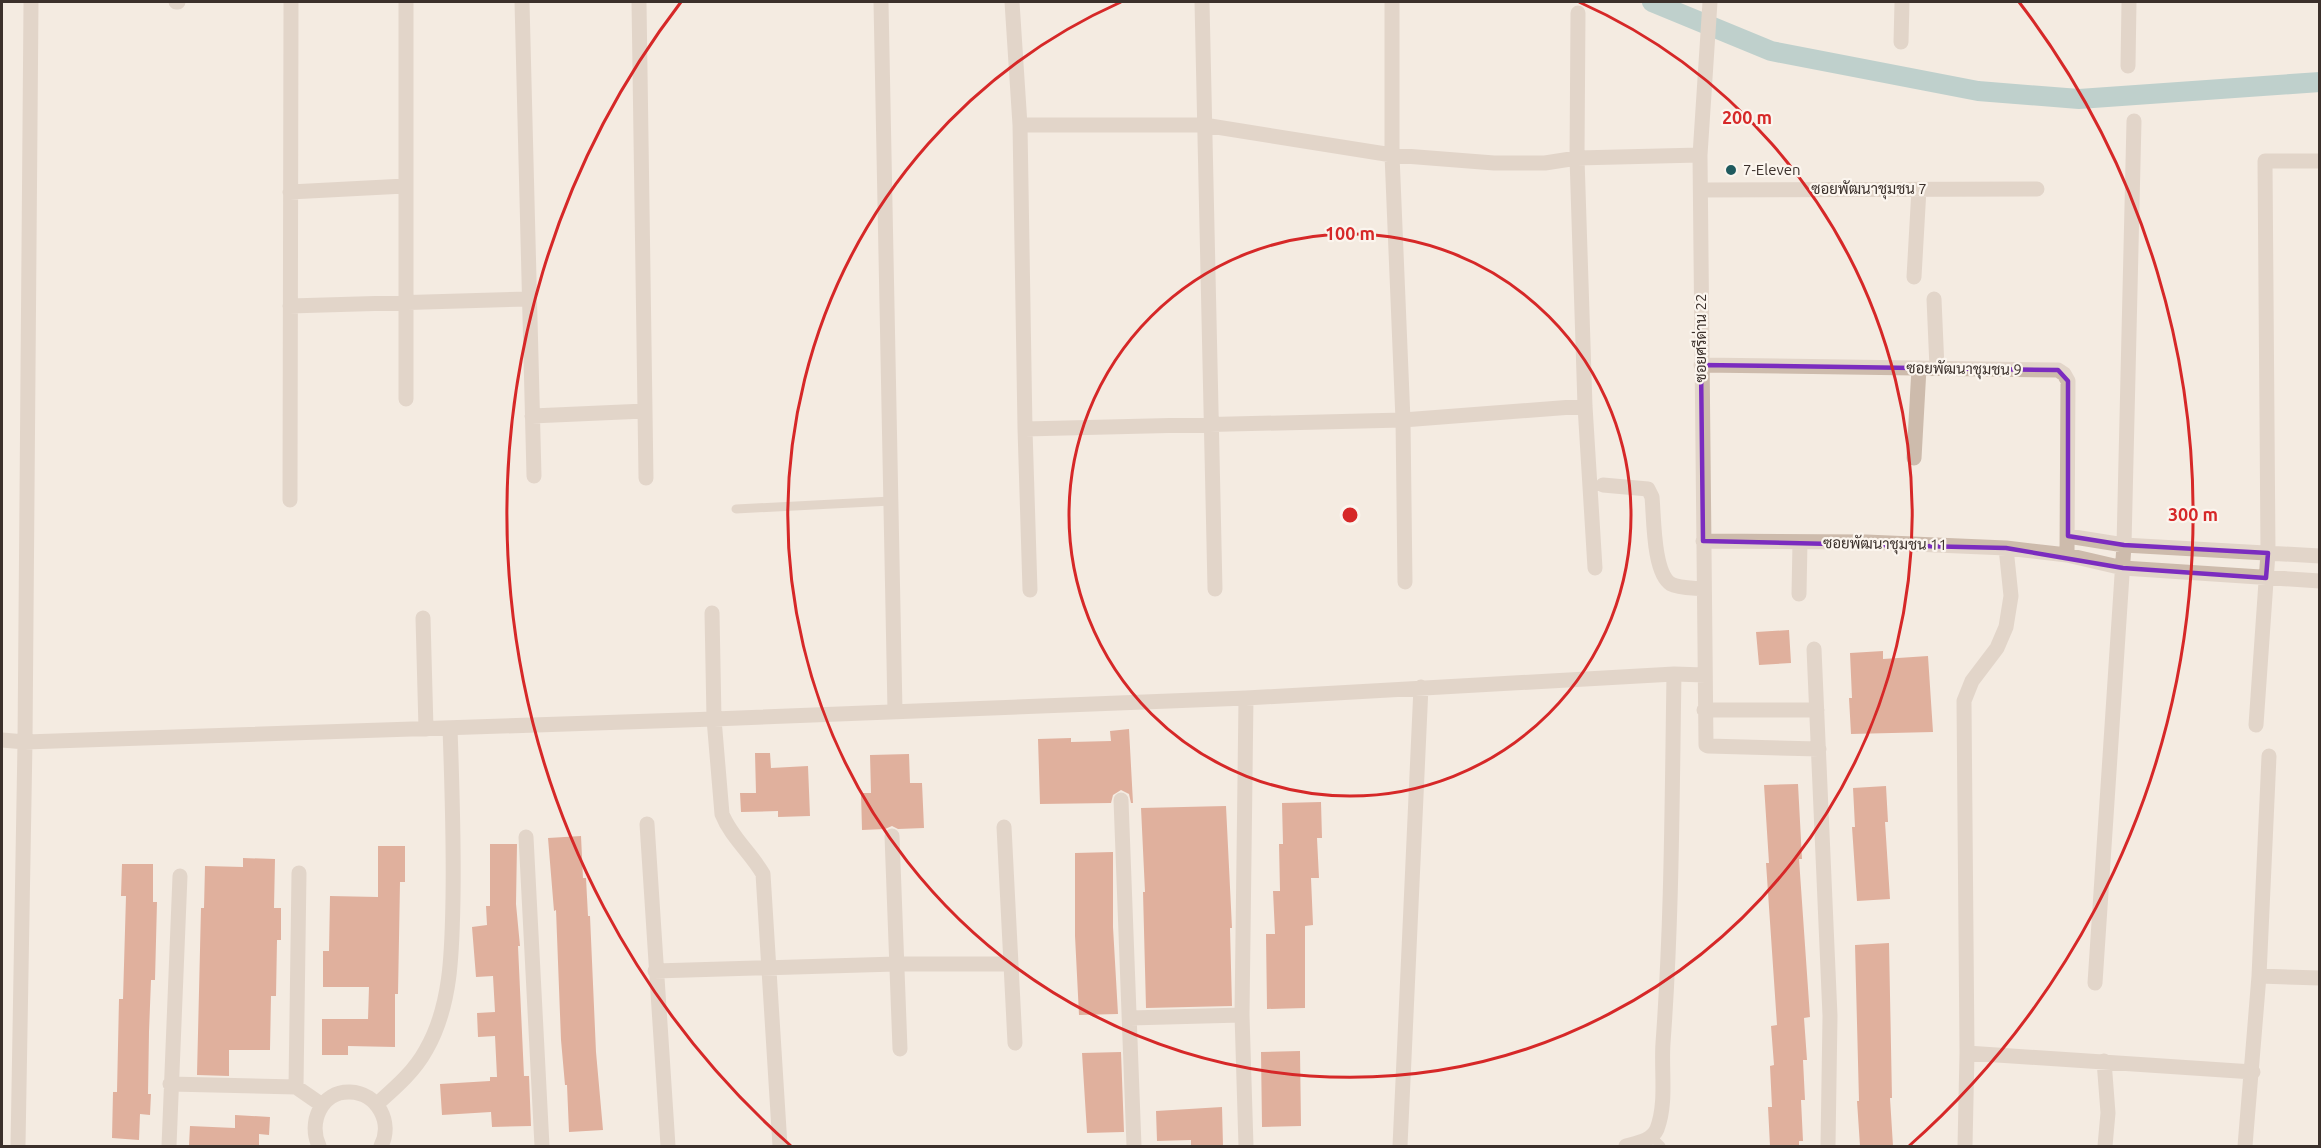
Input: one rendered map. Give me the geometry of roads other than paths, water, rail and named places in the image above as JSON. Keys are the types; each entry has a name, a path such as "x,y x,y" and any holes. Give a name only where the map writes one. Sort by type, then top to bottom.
{"street":[{"path":"18,1146 31,2"},
{"path":"290,500 291,2"},
{"path":"405,2 406,399"},
{"path":"522,2 534,476"},
{"path":"639,2 646,478"},
{"path":"881,2 895,711"},
{"path":"1012,2 1020,125 1024,429 1030,590"},
{"path":"1202,2 1215,589"},
{"path":"1392,2 1392,155 1403,420 1405,582"},
{"name":"ซอยศรีด่าน 22","path":"1710,2 1700,155 1706,745 1819,749"},
{"path":"1901,42 1902,2"},
{"path":"2128,66 2129,2"},
{"path":"1578,14 1577,158 1585,406 1595,568"},
{"path":"2095,982 2123,568 2134,121"},
{"path":"1020,125 1204,125 1392,155 1494,163 1545,163 1577,158 1700,155"},
{"path":"2256,725 2268,553 2265,161 2319,161"},
{"path":"291,192 405,186"},
{"path":"1914,277 1919,189"},
{"name":"ซอยพัฒนาชุมชน 7","path":"1701,190 2037,189"},
{"path":"290,306 529,299"},
{"path":"1934,299 1937,368"},
{"name":"ซอยพัฒนาชุมชน 9","path":"1701,365 2058,370 2064,374 2067,381 2068,536"},
{"path":"1914,458 1919,368"},
{"path":"1024,429 1403,420 1585,406"},
{"path":"532,416 645,411"},
{"path":"1603,485 1648,489 1652,497 1658,559 1664,577 1671,584 1703,589"},
{"path":"2067,555 2068,536 2124,545 2319,556"},
{"name":"ซอยพัฒนาชุมชน 11","path":"1703,542 1866,542 2006,548 2067,555 2123,568 2319,581"},
{"path":"1799,594 1800,542"},
{"path":"1965,1146 1967,1053 1964,700 1972,681 1997,648 2006,627 2012,596 2006,548"},
{"path":"712,613 714,719 722,814 727,827 756,861 763,874 780,1146"},
{"path":"423,618 426,729"},
{"path":"1814,649 1830,1016 1828,1146"},
{"path":"2,741 714,719 1246,698 1674,674 1705,675"},
{"path":"1626,1146 1657,1142 1656,1131 1662,1109 1661,1061 1671,853 1674,674"},
{"path":"1400,1146 1421,687"},
{"path":"1246,698 1242,1015 1246,1146"},
{"path":"1704,711 1817,710"},
{"path":"377,1104 405,1080 426,1050 442,1013 451,962 453,894 454,849 450,728"},
{"path":"2245,1146 2253,1072 2259,976 2269,756"},
{"path":"1121,800 1134,1146"},
{"path":"646,824 668,1146"},
{"path":"1004,827 1015,1042"},
{"path":"892,836 900,1049"},
{"path":"526,837 542,1146 537,1146"},
{"path":"296,1087 299,873"},
{"path":"169,1146 180,876"},
{"path":"655,971 896,964 1010,964"},
{"path":"2259,976 2319,978"},
{"path":"1130,1018 1242,1015"},
{"path":"1967,1053 2253,1072"},
{"path":"2104,1061 2108,1113 2105,1146"},
{"path":"170,1084 296,1087 322,1105"},
{"path":"319,1146 314,1131 315,1118 322,1105 334,1096 349,1092 364,1095 377,1104 384,1116 386,1131 384,1146"}],"lane":[{"path":"736,509 891,501"}],"waterway":[{"path":"1652,2 1771,51 1978,91 2079,99 2320,82"}],"place":[{"name":"7-Eleven","path":"1731,170"}]}
